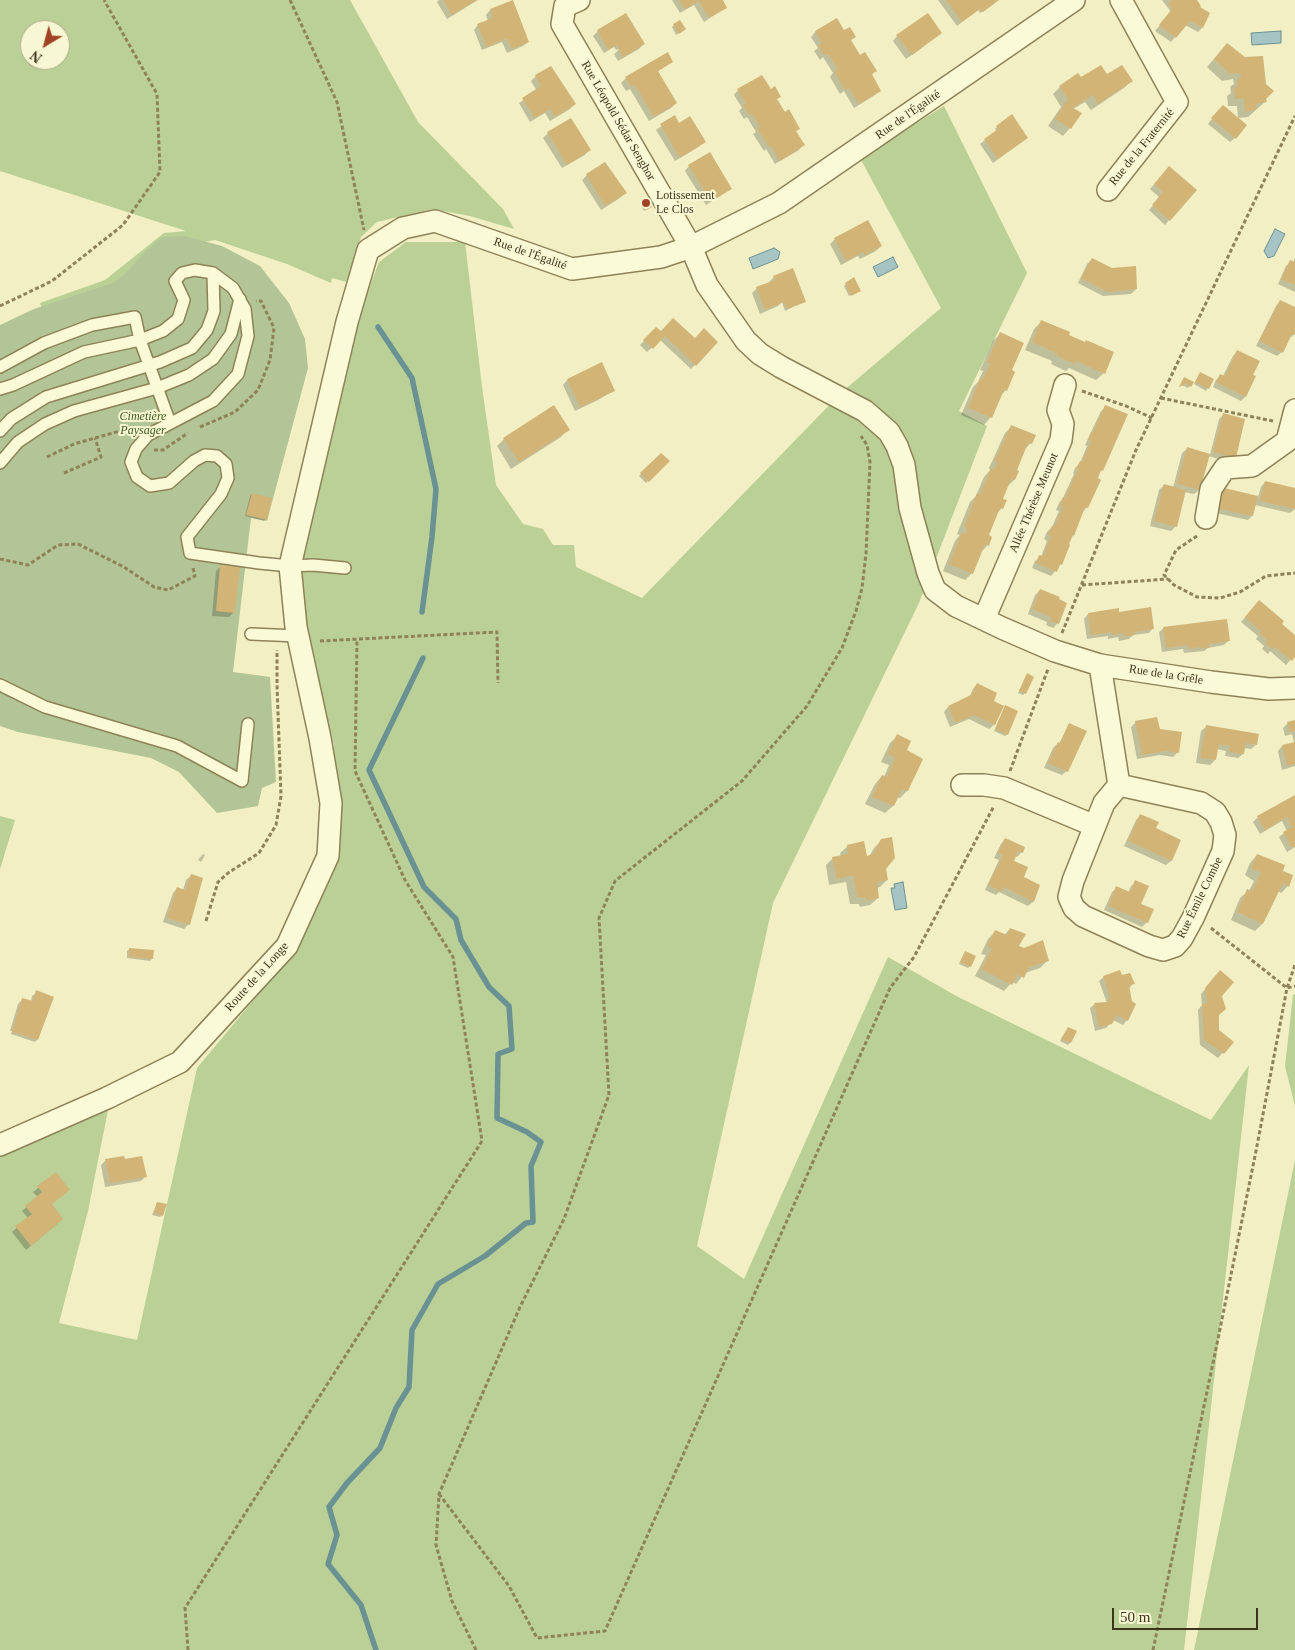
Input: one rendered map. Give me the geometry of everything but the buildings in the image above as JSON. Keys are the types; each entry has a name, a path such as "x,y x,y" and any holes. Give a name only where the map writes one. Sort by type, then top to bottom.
{"street":[{"name":"Rue Léopold Sédar Senghor","path":"579,0 565,6 562,24 691,248"},
{"name":"Rue de l'Égalité","path":"368,250 404,228 435,221 572,269 660,257 691,248 779,204 1074,0"},
{"name":"Rue de la Fraternité","path":"1108,190 1178,102 1121,0"},
{"name":"Rue de la Grêle","path":"691,248 707,285 746,341 760,354 780,367 852,402 889,432 904,465 910,508 928,573 935,590 956,606 1047,648 1100,665 1220,684 1269,689 1295,688"},
{"path":"298,635 290,566 347,322 368,250"},
{"name":"Allée Thérèse Meunot","path":"984,619 1061,440 1063,424 1058,410 1065,385"},
{"path":"1206,518 1211,489 1225,468 1252,466 1292,430"},
{"name":"Route de la Longe","path":"0,1145 108,1098 180,1062 287,946 328,856 331,803 320,738 298,635"},
{"path":"1100,665 1119,786"},
{"path":"962,785 984,784 1004,788 1095,826"},
{"name":"Rue Émile Combe","path":"1119,786 1201,803 1215,812 1225,834 1223,851 1193,918 1182,938 1175,946 1163,950 1149,946 1083,916 1074,908 1069,897 1073,881 1104,803 1119,786"}],"lane":[{"path":"0,389 84,352 140,340 163,331 178,319 184,300 175,281 182,273 195,270 213,273 233,288 245,308 248,336 238,374 213,401 148,436 136,450 131,462 137,477 150,486 169,483 194,461 204,455 217,456 226,464 228,478 221,494 186,536 190,553 259,563 345,568"},
{"path":"0,431 11,419 46,397 149,366 192,348 207,330 214,311 213,273"},
{"path":"0,463 18,442 45,424 74,411 157,388 189,376 213,358 231,334 240,299"},
{"path":"0,367 44,343 92,325 136,317 140,340 170,423"},
{"path":"251,634 298,635"},
{"path":"0,685 45,707 177,746 242,780 248,724"}],"path":[{"path":"0,306 52,281 123,226 160,172 157,94 104,0"},
{"path":"290,0 337,102 368,250"},
{"path":"439,1494 509,1586 537,1638 605,1631 890,988 914,957 1004,788 1047,648 1082,585 1136,450 1295,116"},
{"path":"1065,385 1126,406 1152,418"},
{"path":"1161,398 1292,430"},
{"path":"47,457 74,444 136,426"},
{"path":"476,1650 452,1601 436,1545 439,1494 520,1307 564,1219 609,1095 599,918 615,881 742,781 807,706 842,648 856,611 862,588 866,554 870,462 867,445 857,431"},
{"path":"64,473 101,457 96,438"},
{"path":"1206,518 1199,534 1176,550 1164,575 1174,585 1197,597 1220,598 1240,592 1266,576 1295,573"},
{"path":"0,559 28,565 58,545 78,544 124,567 154,587 168,590 195,576 190,553"},
{"path":"1082,585 1168,579"},
{"path":"206,921 218,882 228,873 259,853 276,825 281,796 276,685 277,644 298,635 357,640 497,632 498,683"},
{"path":"188,1650 185,1608 482,1141 453,957 405,880 355,771 357,640"},
{"path":"1193,918 1206,924 1286,988"},
{"path":"1153,1650 1235,1254 1286,988 1295,965"},
{"path":"1286,988 1295,986"}],"green space":[{"path":"0,0 350,0 418,122 503,209 514,229 470,216 432,209 377,222 361,237 346,282 332,278 331,283 287,264 215,240 176,247 127,293 45,318 40,303 105,280 164,233 186,231 0,171"},
{"path":"944,106 1027,273 959,411 987,426 919,603 773,903 697,1246 744,1279 888,957 958,997 1211,1120 1249,1065 1184,1650 0,1650 0,1157 108,1110 88,1211 59,1323 137,1340 197,1068 296,949 333,856 334,745 317,679 298,575 353,329 379,262 406,242 465,242 496,485 523,524 543,529 553,545 574,545 576,567 642,598 842,392 941,308 860,158"},
{"name":"Cimetière Paysager","path":"185,236 222,246 260,266 289,303 305,339 308,368 267,521 251,518 233,672 270,677 276,782 262,788 258,806 217,813 179,772 151,758 18,732 0,726 0,325 34,309 113,283 124,275 162,237"},
{"path":"0,816 15,820 0,869"},
{"path":"1295,994 1295,1106 1285,1066 1293,995"},
{"path":"1295,1160 1295,1650 1194,1650"}],"water":[{"path":"1281,31 1281,43 1252,45 1251,33"},
{"path":"1275,229 1285,234 1274,256 1268,258 1264,251"},
{"path":"774,248 780,252 778,259 753,269 749,258"},
{"path":"893,257 898,267 878,277 873,267"},
{"path":"903,882 907,908 895,910 891,888 895,888 894,884"}],"waterway":[{"path":"378,327 412,378 436,489 422,612"},
{"path":"376,1650 361,1605 328,1564 337,1535 329,1507 347,1483 380,1448 396,1408 409,1387 412,1330 438,1284 485,1256 526,1223 533,1222 531,1166 541,1142 527,1132 497,1118 498,1054 512,1049 509,1006 489,987 461,940 456,919 424,887 369,770 423,658"}],"place":[{"name":"Lotissement Le Clos","path":"646,203"}]}
